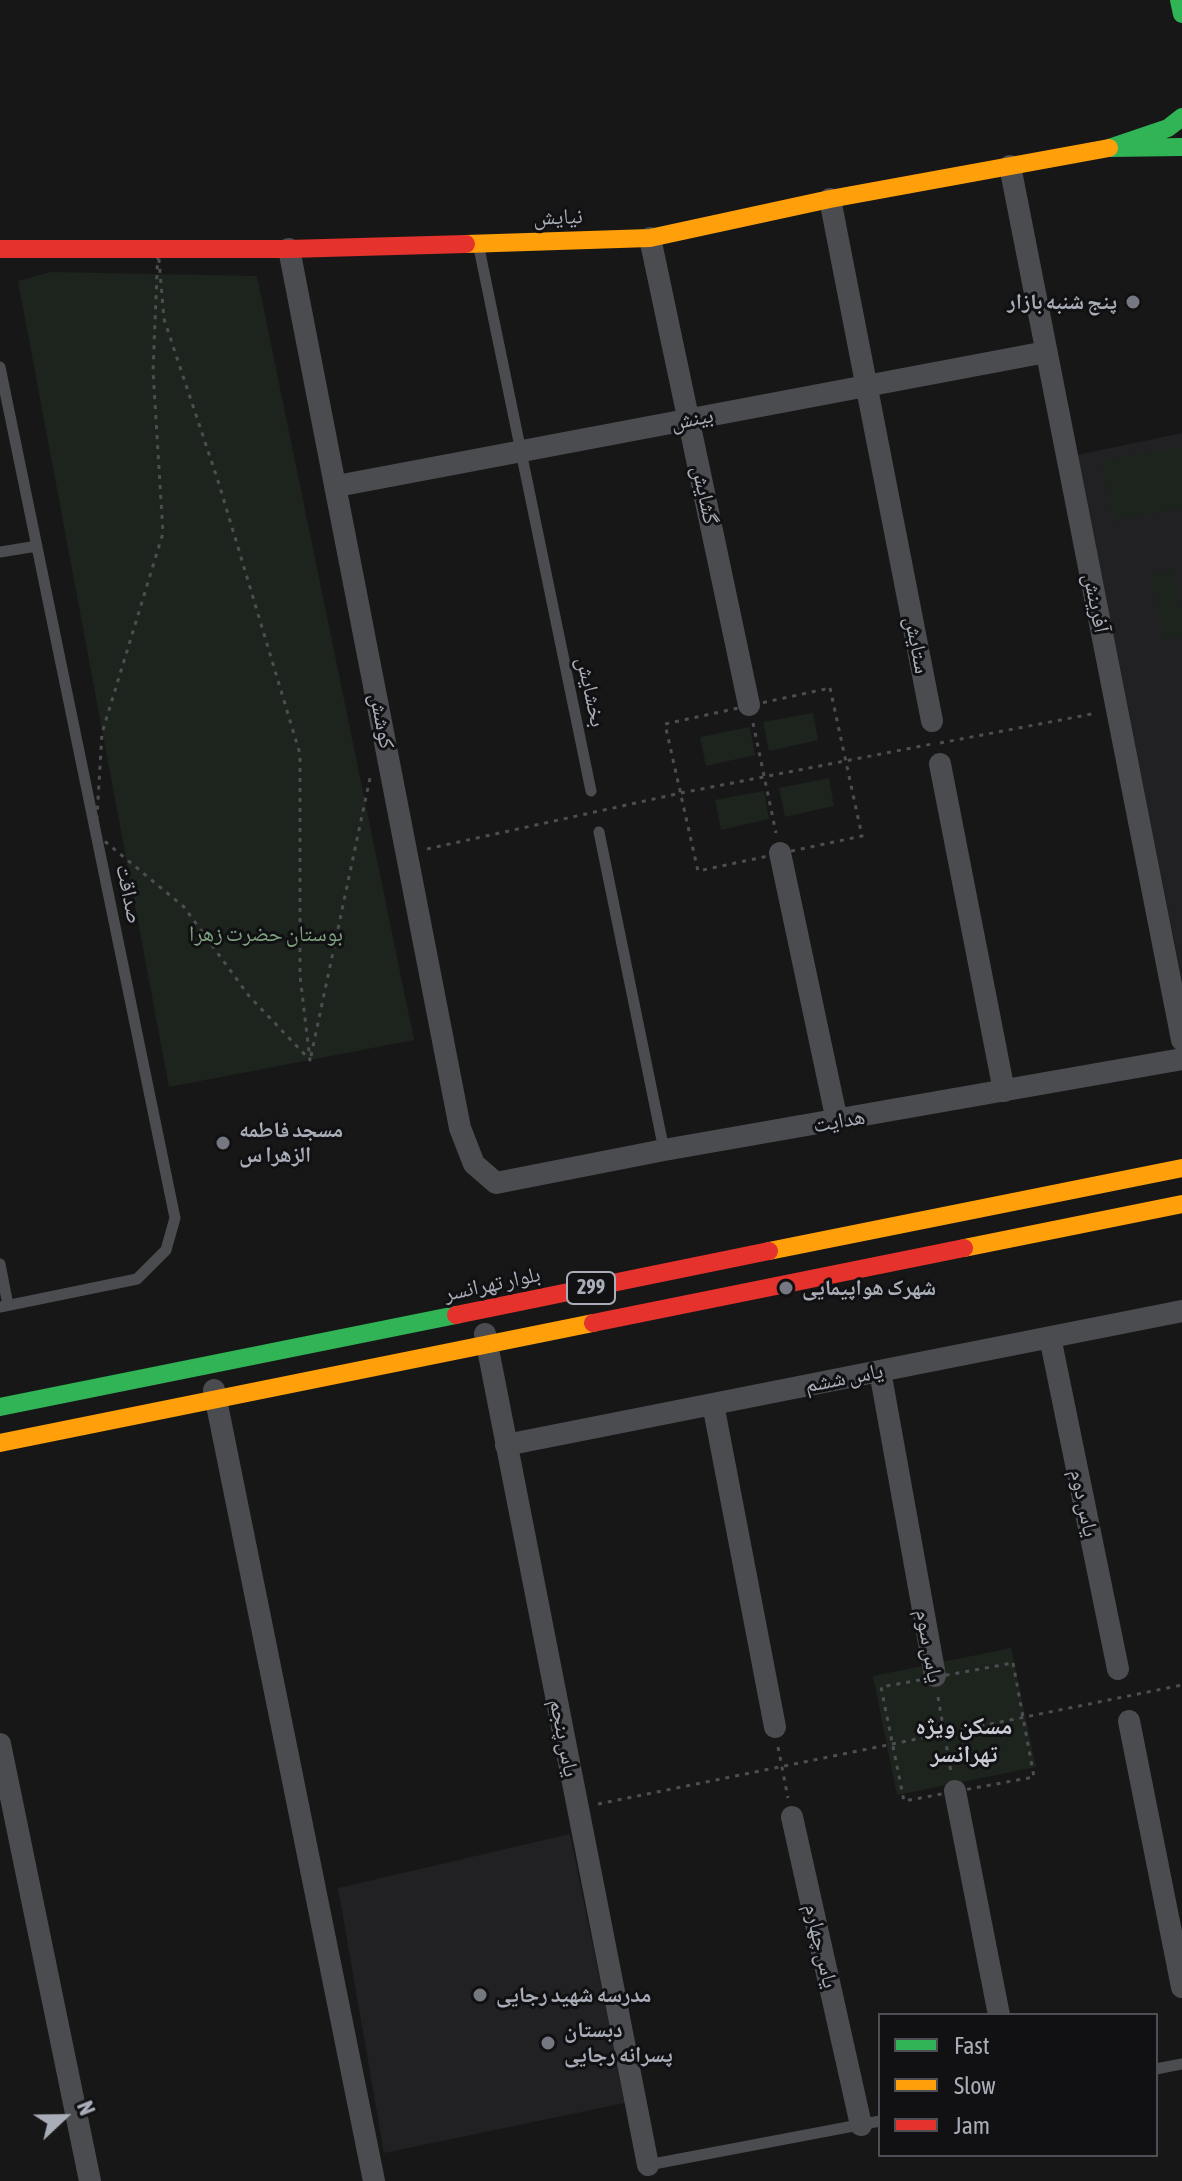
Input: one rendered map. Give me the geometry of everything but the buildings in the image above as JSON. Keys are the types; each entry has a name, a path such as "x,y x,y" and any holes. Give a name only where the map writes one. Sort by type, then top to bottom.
{"main road":[{"path":"1179,0 1182,14"},
{"path":"1109,148 1168,128 1182,117"},
{"path":"1109,148 1182,147"},
{"name":"نیایش","path":"0,249 289,249 650,238 830,199 1109,148"},
{"name":"بلوار تهرانسر","path":"0,1407 1182,1168"},
{"name":"299","path":"0,1443 1182,1204"}],"street":[{"name":"آفرینش","path":"1010,166 1182,1040"},
{"name":"ستایش","path":"830,199 932,721"},
{"name":"گشایش","path":"650,238 749,705"},
{"name":"کوشش","path":"289,249 460,1128 474,1164 496,1183"},
{"name":"بینش","path":"337,486 1046,352"},
{"path":"938,754 1004,1091"},
{"path":"780,853 837,1121"},
{"name":"هدایت","path":"496,1183 664,1150 1182,1059"},
{"name":"یاس پنجم","path":"481,1311 648,2165"},
{"name":"یاس ششم","path":"506,1445 1182,1311"},
{"name":"یاس دوم","path":"1050,1337 1118,1669"},
{"path":"209,1365 374,2181"},
{"name":"یاس سوم","path":"880,1371 935,1676"},
{"path":"713,1404 775,1727"},
{"path":"1129,1721 1182,1987"},
{"path":"0,1744 90,2181"},
{"path":"955,1791 999,2013"},
{"name":"یاس چهارم","path":"792,1817 870,2123"}],"lane":[{"name":"بخشایش","path":"478,243 591,791"},
{"name":"صداقت","path":"0,367 175,1218 166,1250 137,1279 4,1306"},
{"path":"0,552 37,546"},
{"path":"599,832 664,1150"},
{"path":"0,1264 4,1306"},
{"path":"1158,2069 1182,2064"},
{"path":"648,2165 870,2123"}],"path":[{"path":"158,249 153,371 163,533 102,733 96,834 184,907 249,996 310,1060"},
{"path":"158,249 164,319 219,484 300,754 300,976 310,1060"},
{"path":"830,688 846,761 862,836 698,871 665,724 830,688"},
{"path":"749,705 780,853"},
{"path":"408,854 681,793 846,761 938,754 1117,709"},
{"path":"932,721 938,754"},
{"path":"310,1060 372,765"},
{"path":"591,791 599,832"},
{"path":"1013,1663 1034,1777 904,1801 891,1744 881,1687 1013,1663"},
{"name":"یاس سوم","path":"935,1676 955,1791"},
{"path":"578,1808 1182,1685"},
{"path":"781,1767 792,1817"}],"shaded area":[{"path":"1182,433 1182,980 1077,455"},
{"name":"مدرسه شهید رجایی","path":"570,1834 625,2103 384,2153 338,1888"}],"green space":[{"name":"بوستان حضرت زهرا","path":"51,272 257,276 414,1040 169,1087 18,281"},
{"path":"1182,446 1182,508 1113,521 1101,461"},
{"path":"1174,571 1182,611 1182,637 1163,641 1151,576"},
{"path":"813,713 818,740 769,751 763,722"},
{"path":"750,727 755,755 706,766 700,737"},
{"path":"829,778 834,806 785,817 779,788"},
{"path":"764,791 769,819 721,830 715,800"},
{"path":"1011,1648 1036,1767 897,1795 873,1676"}],"traffic: fast":[{"path":"1179,0 1182,14"},
{"path":"1182,117 1168,128 1109,148 1182,147"},
{"path":"0,1407 456,1315"}],"traffic: slow":[{"path":"466,244 650,238 830,199 1109,148"},
{"path":"769,1251 1182,1168"},
{"path":"964,1248 1182,1204"},
{"path":"0,1443 593,1323"}],"traffic: jam":[{"path":"0,249 289,249 466,244"},
{"path":"593,1323 964,1248"},
{"path":"456,1315 769,1251"}],"place":[{"name":"پنج شنبه بازار","path":"1133,302"},
{"name":"مسجد فاطمه الزهرا س","path":"223,1143"},
{"name":"شهرک هواپیمایی","path":"786,1288"},
{"name":"مدرسه شهید رجایی","path":"480,1995"},
{"name":"دبستان پسرانه رجایی","path":"548,2043"}],"district":[{"name":"مسکن ویژه تهرانسر","path":"964,1740"}]}
